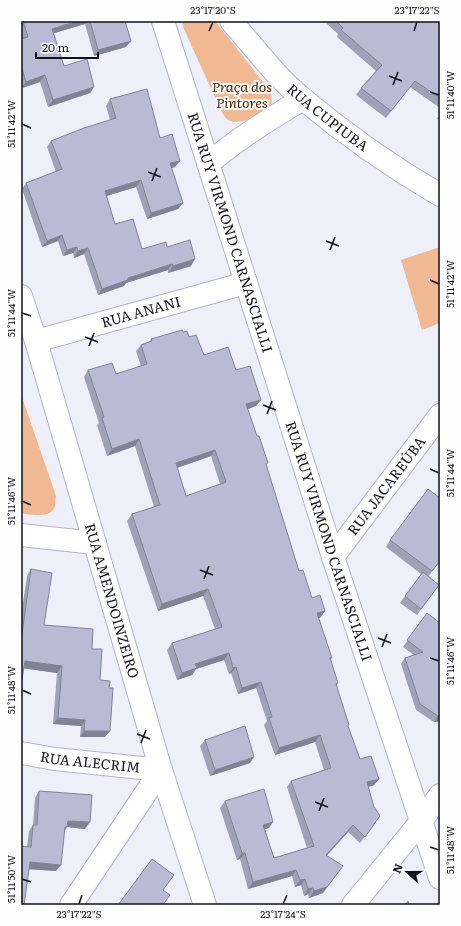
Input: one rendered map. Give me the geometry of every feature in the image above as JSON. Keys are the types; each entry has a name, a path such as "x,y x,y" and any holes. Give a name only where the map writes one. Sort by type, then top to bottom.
{"street":[{"name":"RUA RUY VIRMOND CARNASCIALLI","path":"163,21 333,557 422,820 440,878"},
{"name":"RUA CUPIUBA","path":"231,21 274,70 303,99 404,174 440,195"},
{"path":"208,164 228,147 254,129 303,99"},
{"name":"RUA ANANI","path":"36,341 246,283"},
{"name":"RUA AMENDOINZEIRO","path":"21,296 36,341 160,770 205,905"},
{"name":"RUA JACAREÚBA","path":"333,557 440,416"},
{"path":"21,535 95,543"},
{"name":"RUA ALECRIM","path":"21,753 55,759 160,770"},
{"path":"71,905 160,770"},
{"path":"354,905 422,820 440,795"}],"green space":[{"name":"Praça dos Pintores","path":"182,21 215,21 271,92 272,102 267,111 244,121 232,122 226,119 183,27"},
{"path":"440,247 440,323 422,330 401,260"},
{"path":"21,394 56,496 53,510 49,513 40,515 21,513"}],"building":[{"path":"23,21 78,21 52,29 64,66 87,59 94,87 53,100 45,75 26,82 21,65 21,39 28,37"},
{"path":"90,21 125,21 131,41 98,50"},
{"path":"336,21 440,21 440,98 415,81 391,111 361,88 382,65 341,30 343,28"},
{"path":"147,89 160,138 172,134 180,161 170,163 183,203 151,213 141,180 105,191 115,224 133,219 142,249 166,242 167,247 190,240 195,259 173,266 172,264 128,278 128,280 102,289 88,248 78,251 77,247 67,250 62,235 47,241 26,183 62,169 51,141 84,128 116,118 110,99"},
{"path":"182,330 183,332 187,331 189,337 196,335 204,355 228,347 236,370 250,366 261,400 246,404 268,463 266,464 299,571 303,570 312,598 320,595 325,611 317,613 332,658 330,658 338,683 336,684 349,725 348,726 360,759 371,756 379,779 367,782 374,807 380,816 365,837 353,825 326,855 343,866 327,887 314,891 313,888 308,889 305,879 300,880 296,870 253,882 245,853 242,853 225,801 264,789 273,822 263,825 274,858 314,846 291,781 331,768 320,735 279,748 269,718 272,717 261,682 242,688 236,667 233,668 229,653 195,664 197,668 182,673 172,643 222,627 208,589 162,604 132,514 160,505 139,439 112,449 102,418 104,417 88,370 112,363 116,374 147,364 141,345 152,341 151,339","holes":["215,450 226,482 186,496 176,463"]},
{"path":"428,489 440,498 440,561 432,571 390,540"},
{"path":"31,569 52,573 44,625 93,629 92,649 102,649 100,680 110,681 109,688 113,688 110,731 84,731 85,720 58,718 62,666 25,661 21,685 21,641"},
{"path":"423,572 439,585 421,609 405,596"},
{"path":"427,613 440,623 440,716 420,704 405,658 423,652 407,640"},
{"path":"245,726 254,757 215,770 205,740"},
{"path":"39,791 92,795 90,822 68,821 67,827 65,827 61,865 30,862 24,905 21,905 21,846 31,847 33,825 37,825"},
{"path":"152,859 174,875 163,890 170,895 163,905 118,905"}]}
